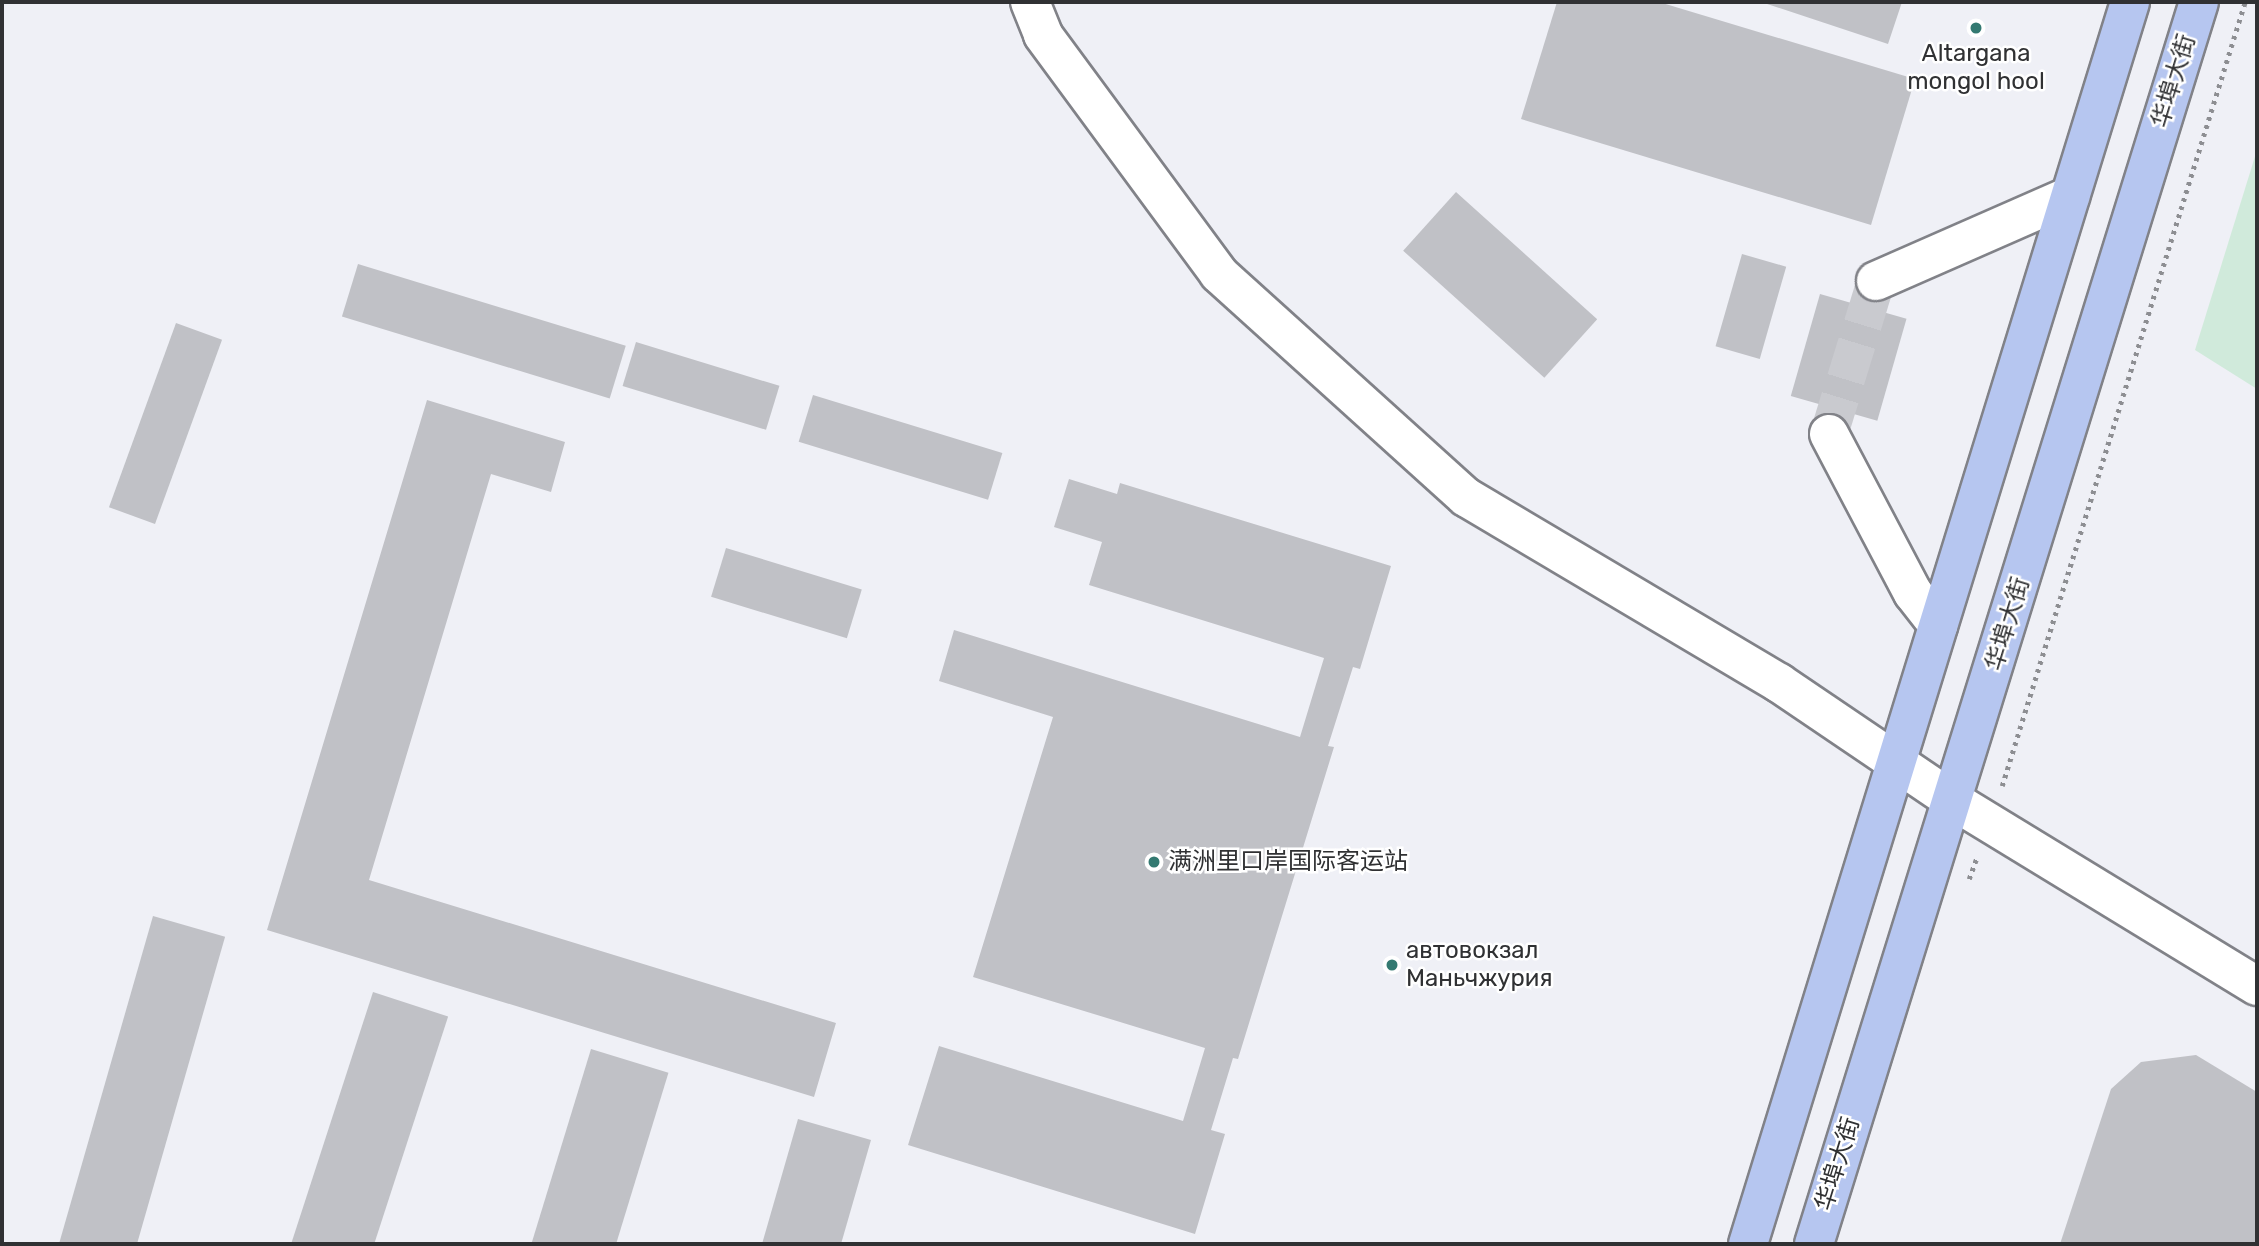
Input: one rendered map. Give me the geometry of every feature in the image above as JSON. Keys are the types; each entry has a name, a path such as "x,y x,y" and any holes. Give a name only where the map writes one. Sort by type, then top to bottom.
{"highway":[{"path":"1748,1244 2130,2"},
{"name":"华埠大街","path":"1814,1244 2199,2"}],"street":[{"path":"1030,2 1043,35 1219,274 1466,497 1779,683 1952,800 2257,986"},
{"path":"1876,281 2070,196"},
{"path":"1829,434 1913,593 1938,625"}],"path":[{"path":"1966,888 1989,822 2245,2"}],"green space":[{"path":"2257,150 2257,389 2195,350"}],"building":[{"path":"1557,2 1659,2 1915,79 1871,225 1521,119"},
{"path":"1761,2 1902,2 1888,44"},
{"path":"1456,192 1597,319 1544,378 1403,251"},
{"path":"1742,254 1786,267 1760,359 1716,346"},
{"path":"358,264 626,346 610,398 342,317"},
{"path":"1820,294 1907,319 1877,421 1791,396"},
{"path":"176,323 222,340 155,524 109,507"},
{"path":"636,342 779,386 766,430 623,386"},
{"path":"813,395 1002,453 988,500 799,442"},
{"path":"427,400 565,442 551,492 491,474 369,880 836,1023 814,1097 267,930"},
{"name":"满洲里口岸国际客运站","path":"1069,479 1117,494 1120,483 1391,566 1360,669 1353,667 1328,746 1334,747 1238,1059 1233,1058 1211,1130 1225,1134 1195,1234 908,1145 939,1046 1183,1121 1205,1048 973,977 1053,717 939,681 954,630 1300,737 1324,658 1089,585 1102,542 1054,527"},
{"path":"726,548 862,590 847,638 711,597"},
{"path":"153,916 225,937 137,1244 59,1244"},
{"path":"373,992 448,1016 374,1244 291,1243"},
{"path":"591,1049 668,1073 616,1244 531,1244"},
{"path":"2196,1055 2257,1092 2257,1244 2060,1244 2111,1089 2141,1062"},
{"path":"798,1119 871,1140 841,1244 762,1244"}],"tunnel":[{"path":"1829,434 1876,281"}],"place":[{"name":"Altargana mongol hool","path":"1976,28"},
{"name":"满洲里口岸国际客运站","path":"1154,862"},
{"name":"автовокзал Маньчжурия","path":"1392,965"}]}
